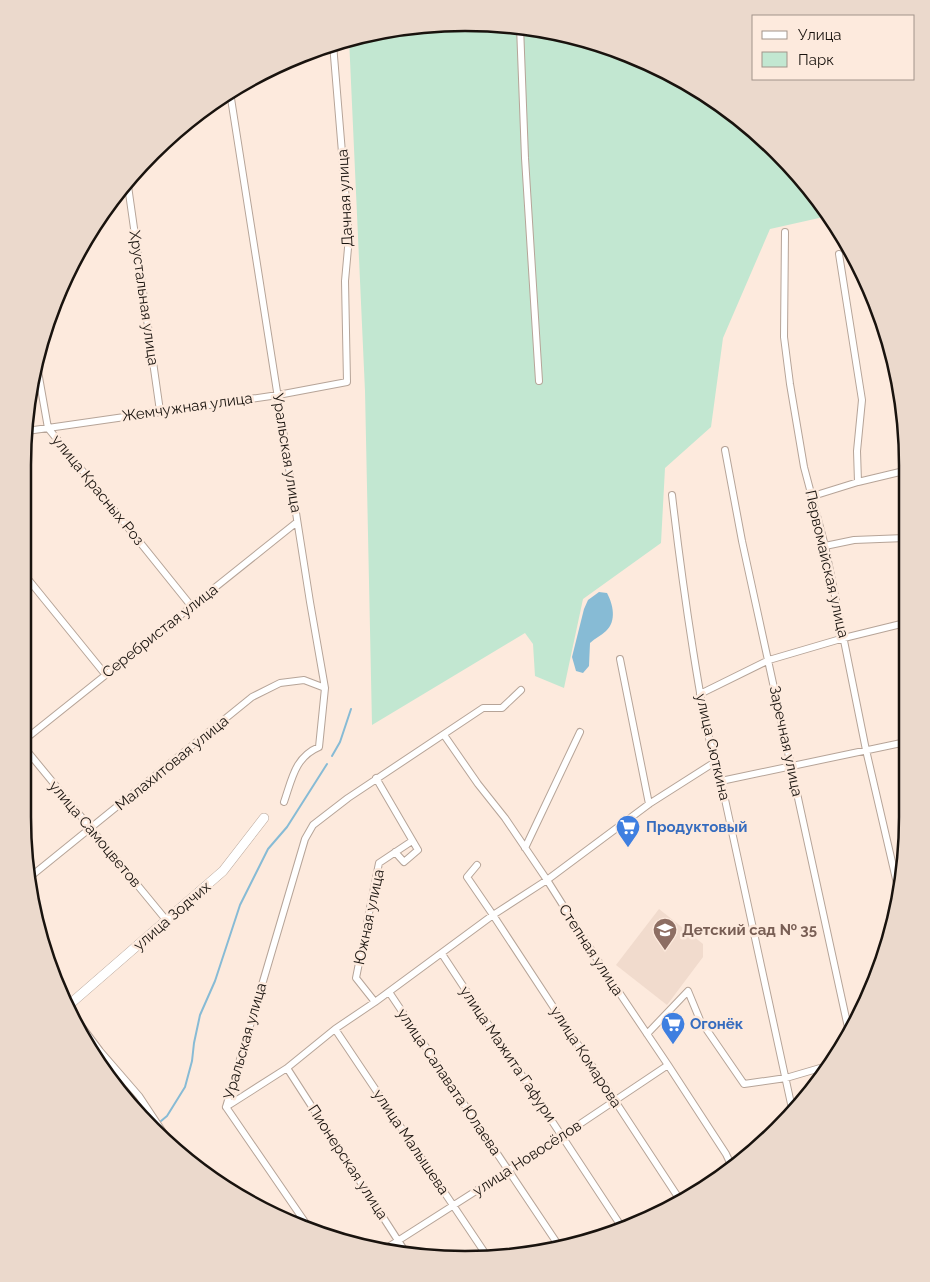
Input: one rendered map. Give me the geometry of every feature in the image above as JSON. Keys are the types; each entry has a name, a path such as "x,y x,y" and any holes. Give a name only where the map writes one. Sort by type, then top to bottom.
{"street":[{"path":"520,35 525,158 539,381"},
{"name":"Дачная улица","path":"333,52 349,237 344,281 347,382"},
{"name":"Уральская улица","path":"231,100 297,522 325,688 319,747 308,751 298,764 284,802"},
{"name":"Хрустальная улица","path":"129,191 160,411"},
{"name":"Первомайская улица","path":"785,232 784,337 804,467 825,546 866,750 895,874"},
{"path":"839,254 862,400 857,450 858,482"},
{"name":"улица Красных Роз","path":"40,381 48,428 192,607"},
{"name":"Жемчужная улица","path":"33,430 278,395 347,382"},
{"name":"Заречная улица","path":"725,450 742,542 847,1023"},
{"path":"813,496 899,472"},
{"name":"улица Сюткина","path":"672,495 679,557 700,694 721,781 791,1103"},
{"name":"Серебристая улица","path":"31,734 297,522"},
{"path":"825,546 854,540 899,538"},
{"path":"31,584 105,674"},
{"path":"700,694 769,660 899,624"},
{"path":"620,659 649,804"},
{"name":"Малахитовая улица","path":"35,873 252,697 280,683 304,680 325,688"},
{"path":"395,852 404,862 418,850 376,778 483,708 502,708 521,690"},
{"path":"525,848 580,732"},
{"name":"Степная улица","path":"444,735 547,880 597,960 668,1065 729,1161"},
{"path":"721,781 899,743"},
{"name":"улица Самоцветов","path":"31,757 166,920"},
{"path":"226,1106 287,1068 335,1029 442,954 493,915 547,880 649,804 715,762"},
{"name":"Уральская улица","path":"303,1220 226,1106 304,839 313,825 376,778"},
{"name":"улица Зодчих","path":"73,1002 223,872 264,818"},
{"name":"Южная улица","path":"375,1002 356,978 379,863 412,841"},
{"name":"улица Комарова","path":"477,865 467,877 677,1196"},
{"name":"улица Мажита Гафури","path":"442,954 619,1223"},
{"path":"647,1034 688,991 700,1020 744,1084 786,1078 818,1068"},
{"name":"улица Салавата Юлаева","path":"389,992 555,1241"},
{"name":"улица Малышева","path":"335,1029 483,1250"},
{"path":"98,1048 139,1096 156,1122"},
{"name":"улица Новосёлов","path":"392,1244 562,1136 668,1065"},
{"name":"Пионерская улица","path":"287,1068 402,1246"}],"shaded area":[{"name":"Детский сад № 35","path":"659,909 703,944 703,957 667,1005 616,965"}],"green space":[{"path":"465,31 522,35 577,46 604,54 631,64 682,89 729,121 772,158 821,218 770,229 723,338 711,427 665,468 661,543 583,599 564,688 535,676 533,644 525,633 372,725 365,391 349,47 408,35"}],"water":[{"path":"599,592 607,593 611,602 613,617 606,631 590,643 589,666 583,673 576,671 572,657 584,609 588,600"}],"waterway":[{"path":"332,756 340,742 351,709"},
{"path":"161,1121 167,1116 185,1087 192,1061 200,1015 215,981 240,905 268,849 287,827 327,764"}],"place":[{"name":"Продуктовый","path":"628,848"},
{"name":"Детский сад № 35","path":"665,951"},
{"name":"Огонёк","path":"673,1045"}]}
